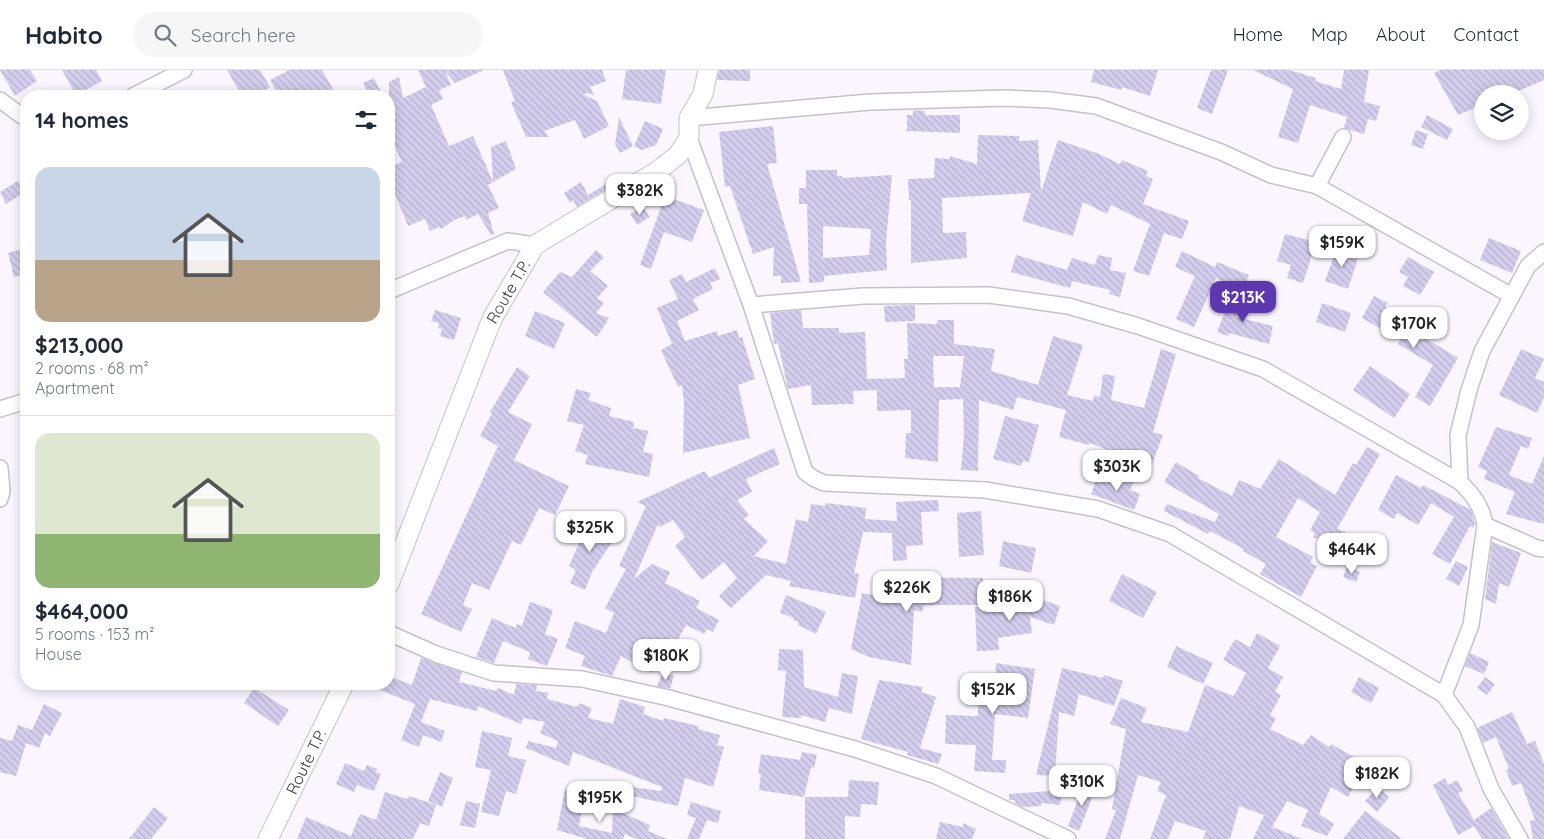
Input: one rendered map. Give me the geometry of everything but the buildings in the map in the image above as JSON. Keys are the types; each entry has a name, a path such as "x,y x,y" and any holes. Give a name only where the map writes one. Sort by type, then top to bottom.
{"street":[{"path":"145,90 184,70"},
{"name":"Route T.P.","path":"395,569 492,319 535,245 656,172 678,155 688,138 690,118 704,94 708,70"},
{"path":"690,118 870,102 1004,98 1050,100 1096,106 1220,152 1271,175 1317,186 1510,295"},
{"path":"0,100 20,115"},
{"path":"1317,186 1343,137"},
{"path":"688,138 751,305 805,472 813,478 824,482 985,490 1098,509 1170,534 1444,696 1467,727 1491,789 1520,839"},
{"path":"395,288 508,241 535,245"},
{"path":"1460,482 1458,435 1469,390 1482,351 1510,295 1528,266 1544,252"},
{"path":"751,305 863,296 989,295 1068,306 1138,326 1263,369 1460,482 1476,498 1483,513 1485,525 1471,625 1444,696"},
{"path":"0,409 20,403"},
{"path":"0,468 2,491 0,499"},
{"path":"1485,525 1544,549"},
{"path":"395,636 436,654 494,673 553,676 669,698 855,749 936,776 1068,839"},
{"name":"Route T.P.","path":"271,838 341,690"}]}
